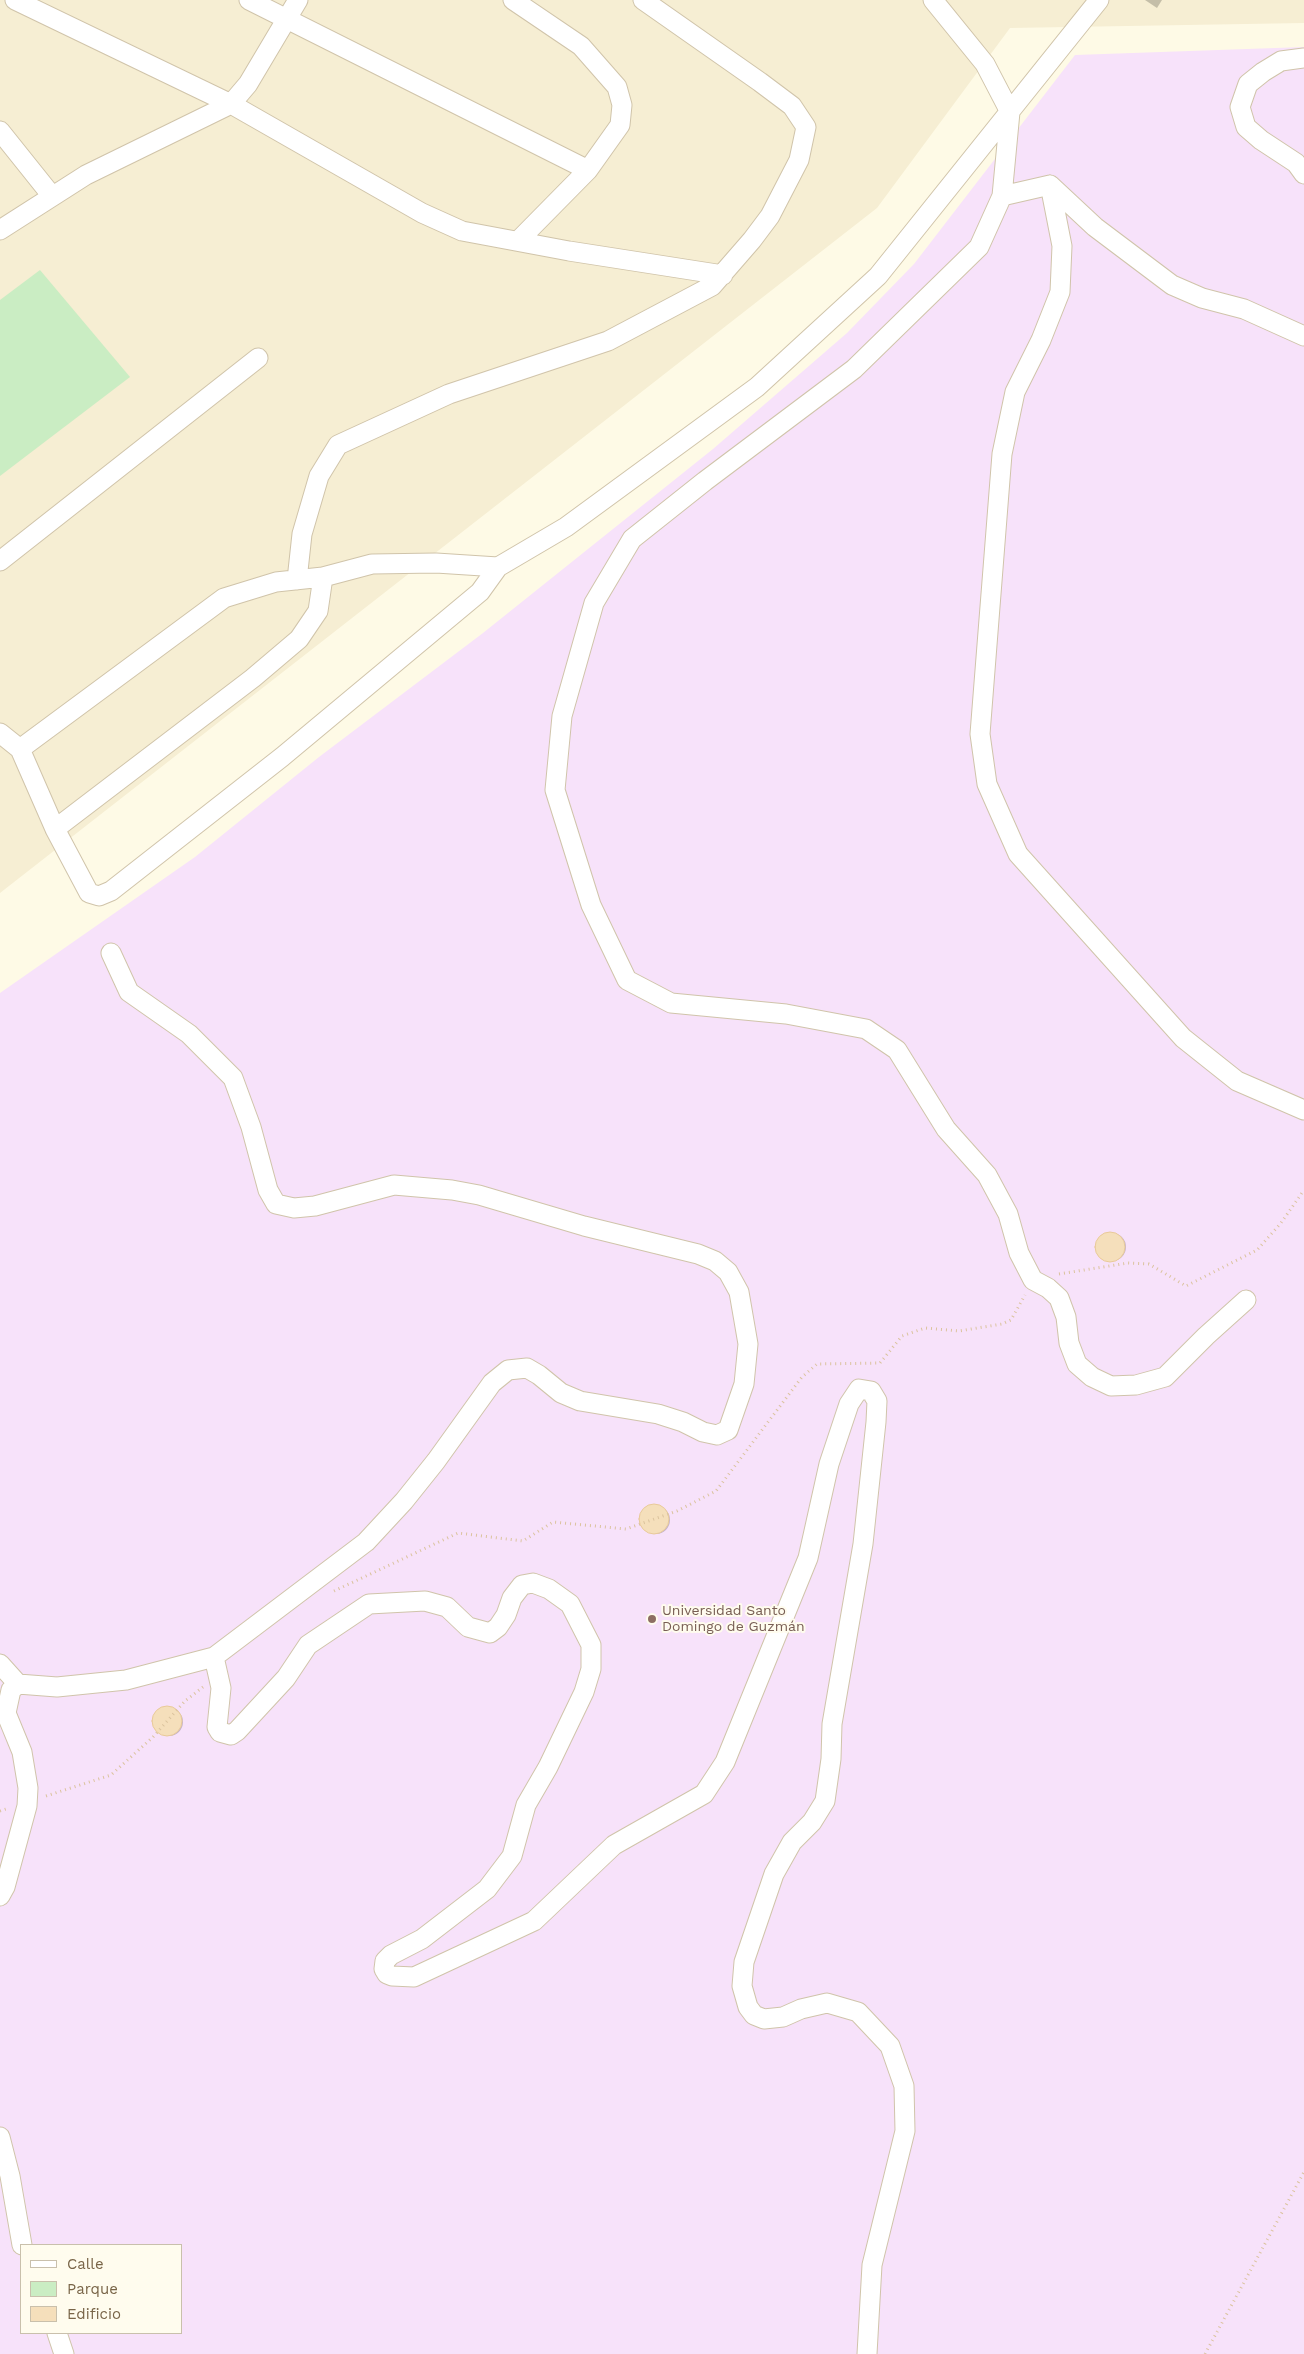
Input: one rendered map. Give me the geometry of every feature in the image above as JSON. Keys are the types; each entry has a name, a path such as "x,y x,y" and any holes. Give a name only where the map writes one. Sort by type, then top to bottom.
{"street":[{"path":"15,0 231,104 422,213 462,231 723,275"},
{"path":"249,0 588,170"},
{"path":"0,230 86,175 231,104 248,84 298,0"},
{"path":"513,0 581,46 617,86 622,105 620,125 588,170 518,241"},
{"path":"297,580 302,534 320,476 338,445 449,394 608,341 712,286 766,222 785,191 799,160 806,127 792,106 643,0"},
{"path":"933,0 986,64 1010,112 1002,196 979,247 854,369 705,481 632,539 594,603 562,716 555,790 591,904 627,980 670,1004 786,1014 866,1029 897,1050 946,1129 987,1175 1008,1214 1019,1253 1033,1280 1048,1288 1059,1298 1066,1317 1070,1343 1077,1364 1092,1377 1111,1386 1136,1386 1165,1377 1246,1300"},
{"path":"0,733 20,749 55,829 89,893 99,896 111,890 282,757 440,626 480,592 498,567 566,527 757,387 878,276 1097,1"},
{"path":"1304,58 1281,61 1263,72 1248,84 1240,107 1246,127 1261,140 1296,163 1304,174"},
{"path":"0,131 52,196"},
{"path":"1002,196 1050,185"},
{"path":"1050,185 1095,226 1172,285 1202,298 1244,309 1304,336"},
{"path":"1050,185 1062,246 1060,292 1041,340 1015,392 1002,454 980,734 987,784 1018,854 1183,1038 1237,1081 1304,1110"},
{"path":"0,561 258,358"},
{"path":"20,749 224,598 276,582 323,578 372,564 436,563 498,567"},
{"path":"55,829 253,678 299,639 318,611 323,578"},
{"path":"0,1664 18,1684 57,1687 126,1680 216,1666 366,1542 436,1461 492,1383 508,1370 527,1368 561,1393 580,1401 658,1414 683,1422 704,1432 717,1435 728,1430 744,1384 748,1344 739,1292 728,1272 715,1261 698,1254 584,1226 479,1195 452,1190 394,1185 315,1206 294,1208 276,1204 268,1190 251,1127 233,1078 189,1034 129,992 111,953"},
{"path":"216,1666 221,1688 217,1727 220,1732 231,1735 237,1731 286,1678 308,1645 369,1604 425,1601 447,1607 468,1627 482,1633 490,1633 498,1627 506,1615 512,1598 522,1585 533,1583 570,1604 590,1645 591,1669 584,1692 548,1767 526,1805 512,1856 487,1889 422,1940 390,1955 385,1961 384,1969 387,1974 414,1977 534,1921 614,1845 704,1794 725,1762 808,1558 829,1464 849,1404 859,1389 872,1391 876,1400 876,1422 862,1544 832,1724 831,1759 825,1801 812,1822 792,1842 774,1874 744,1962 742,1986 748,2006 754,2015 764,2019 783,2017 801,2009 827,2003 858,2012 890,2046 904,2086 905,2131 872,2265 867,2354"},
{"path":"0,1896 5,1887 27,1802 28,1788 22,1752 6,1714 11,1690 18,1684"},
{"path":"0,2137 10,2176 22,2244"},
{"path":"57,2334 64,2354"}],"path":[{"path":"326,1595 458,1533 523,1541 553,1522 626,1529 677,1511 716,1491 802,1377 817,1364 880,1363 902,1336 925,1328 959,1331 1002,1324 1010,1320 1033,1280 1075,1271 1128,1263 1149,1264 1186,1286 1257,1250 1281,1223 1304,1190"},
{"path":"0,1811 111,1775 153,1737 216,1666"},
{"path":"1205,2354 1304,2172"}],"shaded area":[{"path":"0,0 1304,0 1304,23 1010,28 877,208 0,893"},
{"name":"Universidad Santo Domingo de Guzmán","path":"1304,47 1304,2354 0,2354 0,993 195,857 319,757 483,633 713,449 847,333 914,264 1075,55"}],"green space":[{"path":"40,270 130,377 0,476 0,300"}],"building":[{"path":"1110,1232 1116,1233 1124,1241 1124,1253 1116,1261 1110,1262 1104,1261 1096,1253 1095,1247 1096,1241 1104,1233"},
{"path":"654,1504 660,1505 668,1513 668,1525 660,1533 654,1534 648,1533 640,1525 639,1519 640,1513 648,1505"},
{"path":"167,1706 173,1707 181,1715 181,1727 173,1735 167,1736 161,1735 153,1727 152,1721 153,1715 161,1707"}],"place":[{"name":"Universidad Santo Domingo de Guzmán","path":"652,1619"}]}
